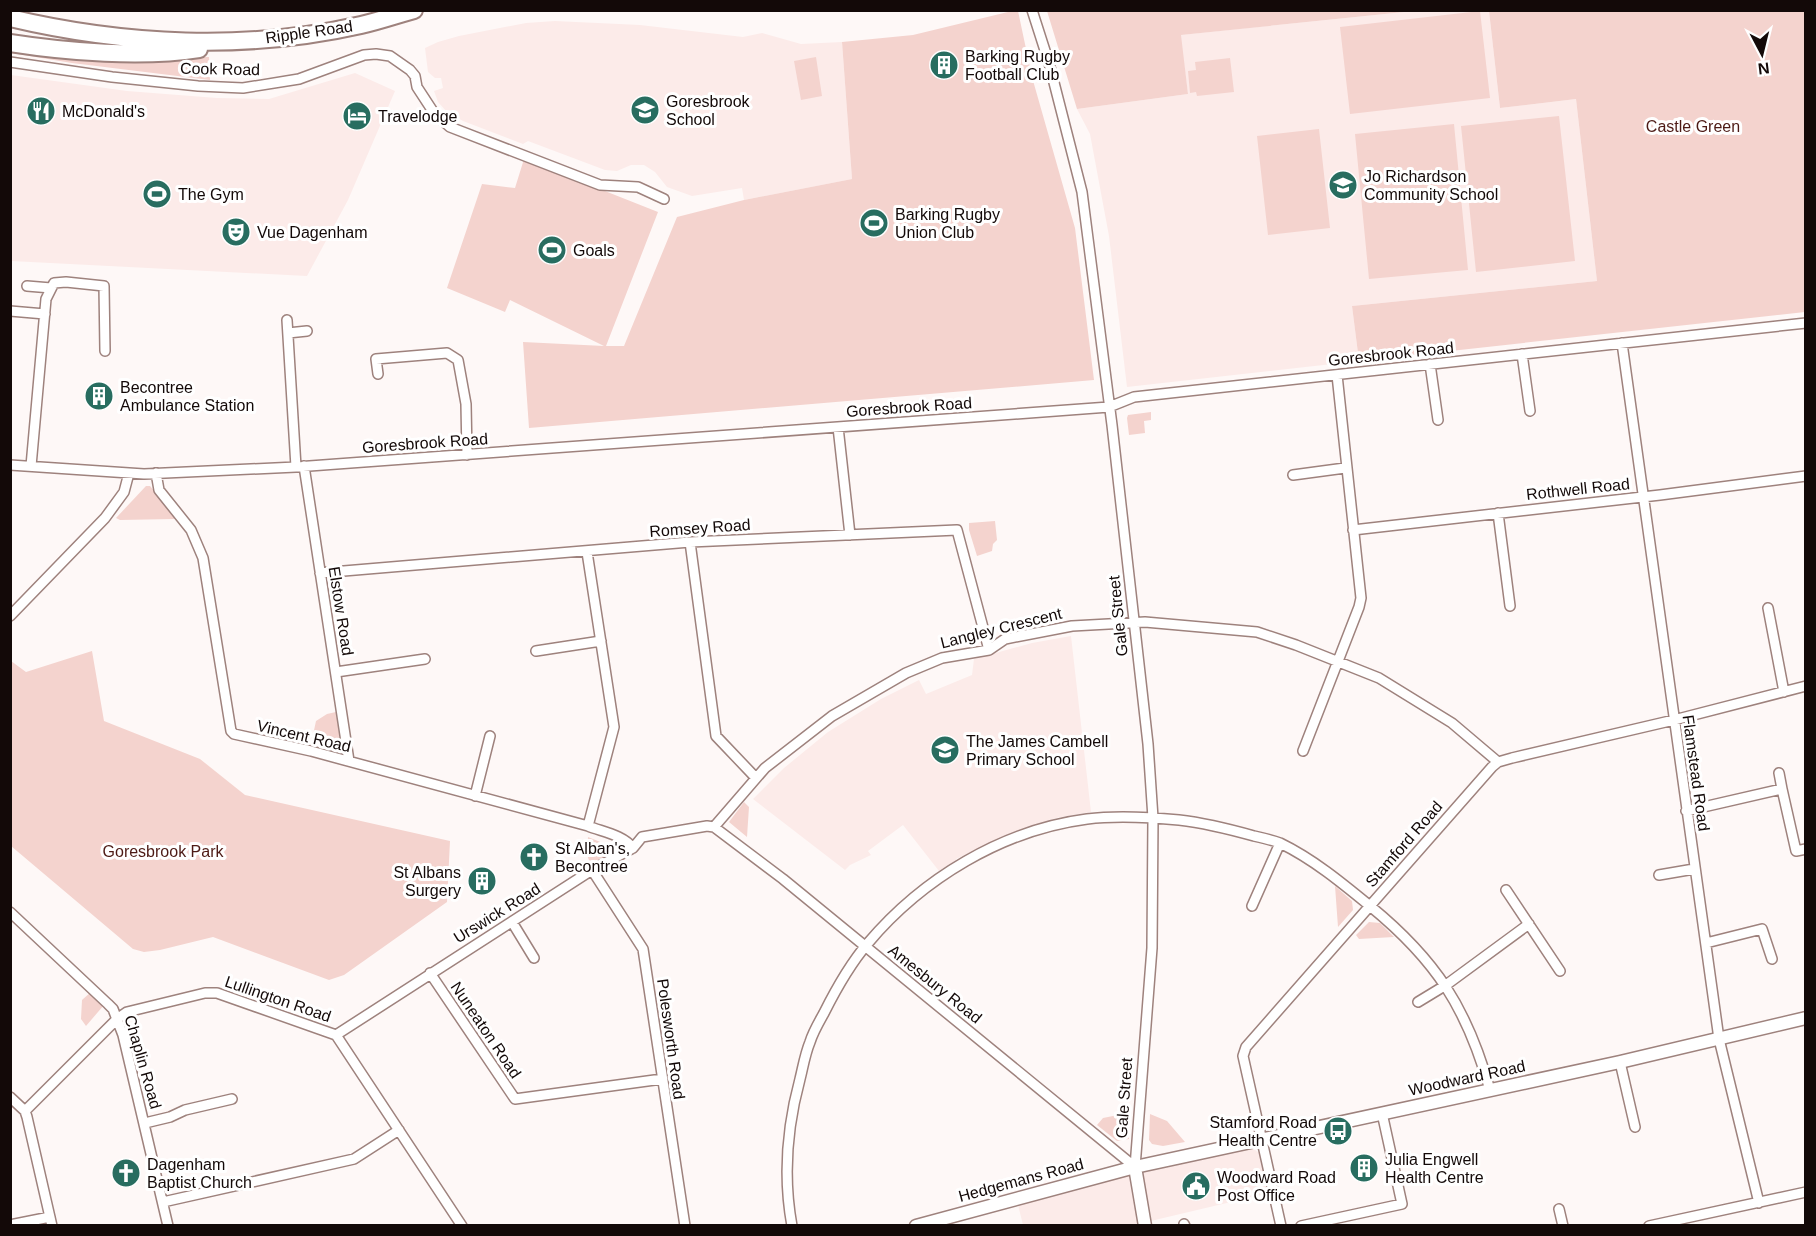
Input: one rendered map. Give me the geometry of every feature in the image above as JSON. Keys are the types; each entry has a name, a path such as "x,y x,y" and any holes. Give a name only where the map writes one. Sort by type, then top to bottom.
{"highway":[{"name":"Ripple Road","path":"238,41 360,25 414,10"},
{"path":"10,18 98,35 153,40 238,41"},
{"path":"10,43 35,47 158,54 197,50 238,41"}],"street":[{"name":"Gale Street","path":"1032,10 1049,63 1082,192 1148,744 1153,818 1152,948 1135,1167 1145,1226"},
{"name":"Cook Road","path":"10,62 112,77 243,88 299,79 364,55 390,56 410,70 415,76 417,87 434,113 450,127 600,185 638,188 664,200"},
{"path":"31,466 46,299 54,283 104,286 105,351"},
{"path":"27,286 51,288"},
{"path":"10,311 45,314"},
{"name":"Elstow Road","path":"287,320 300,466 320,573 349,761"},
{"name":"Goresbrook Road","path":"10,465 129,473 300,466 467,456 1109,407 1134,398 1806,323"},
{"path":"288,333 307,331"},
{"name":"Flamstead Road","path":"1622,343 1719,1039 1759,1203"},
{"path":"378,374 376,359 447,353 458,360 466,404 467,456"},
{"path":"1522,354 1530,411"},
{"path":"1430,364 1438,420"},
{"path":"1302,752 1361,598 1345,468 1337,375"},
{"path":"838,427 850,536"},
{"path":"1293,475 1345,468"},
{"path":"10,616 105,518 124,492 129,473"},
{"name":"Vincent Road","path":"156,473 159,490 191,530 201,552 231,731 238,736 349,761 588,826 621,838 633,848"},
{"name":"Rothwell Road","path":"1353,530 1806,476"},
{"path":"1498,513 1510,606"},
{"name":"Romsey Road","path":"320,573 690,542 957,530 989,650"},
{"path":"690,542 716,736 756,778"},
{"path":"587,552 614,727 588,826"},
{"path":"1768,608 1784,692"},
{"name":"Langley Crescent","path":"714,827 765,768 832,716 906,673 942,658 989,650 1005,639 1056,628 1127,622 1257,633 1338,662 1379,678 1429,708 1474,740 1498,762"},
{"path":"536,651 601,641"},
{"path":"336,672 425,659"},
{"path":"1498,762 1806,686"},
{"path":"476,796 490,736"},
{"name":"Stamford Road","path":"1281,1226 1243,1056 1246,1047 1498,762"},
{"path":"1779,773 1796,851 1806,849"},
{"path":"1686,811 1782,789"},
{"path":"792,1226 787,1153 791,1114 801,1073 810,1042 832,996 865,946 906,904 935,880 997,844 1040,829 1084,819 1123,816 1214,825 1280,843 1332,876 1413,944 1446,985 1472,1034 1490,1090"},
{"name":"Urswick Road","path":"336,1035 592,870 633,848 642,837 707,826 714,827"},
{"name":"Amesbury Road","path":"714,827 783,879 1135,1167"},
{"path":"1252,906 1280,843"},
{"path":"1659,875 1694,869"},
{"name":"Polesworth Road","path":"592,870 642,949 685,1226"},
{"path":"1506,890 1560,971"},
{"name":"Chaplin Road","path":"10,912 108,1004 117,1019 145,1123 168,1226"},
{"path":"512,922 534,958"},
{"path":"1418,1002 1446,985 1529,924"},
{"path":"1706,943 1762,929 1772,959"},
{"name":"Nuneaton Road","path":"430,973 514,1100 662,1079"},
{"name":"Lullington Road","path":"25,1111 117,1019 127,1012 211,993 336,1035 462,1226"},
{"name":"Woodward Road","path":"1135,1167 1620,1062 1806,1018"},
{"path":"1620,1062 1635,1127"},
{"path":"10,1097 25,1111 51,1221 10,1226"},
{"path":"145,1123 170,1117 185,1110 232,1099"},
{"path":"1301,1226 1402,1204 1382,1113"},
{"path":"163,1202 354,1159 399,1130"},
{"name":"Hedgemans Road","path":"916,1226 1135,1167"},
{"path":"1649,1226 1806,1192"},
{"path":"1559,1209 1563,1226"}],"shaded area":[{"name":"Jo Richardson Community School","path":"1414,11 1489,11 1500,108 1576,99 1597,281 1352,306 1359,361 1127,387 1109,236 1090,134 1077,109 1188,94 1180,35"},
{"name":"Goresbrook School","path":"555,21 640,25 743,37 762,33 801,44 842,42 852,179 744,200 742,188 692,196 667,187 655,172 644,165 631,165 617,171 605,170 528,141 523,144 463,121 447,112 438,102 434,91 443,88 441,78 435,78 428,72 425,48 459,36 526,23"},
{"path":"355,73 395,91 348,200 307,276 11,261 11,75 127,91 217,98 269,99"},
{"name":"The James Cambell Primary School","path":"1071,636 1091,812 1056,818 1011,833 956,859 939,871 903,825 868,851 871,855 850,865 845,870 753,799 784,768 828,732 881,699 919,680 926,694 972,675 974,659 1032,643"},
{"path":"1249,1148 1261,1154 1269,1193 1138,1224 1138,1226 1023,1225 1018,1205 1119,1178"}],"green space":[{"path":"1047,10 1414,11 1181,35 1188,94 1077,109"},
{"name":"Barking Rugby Union Club","path":"1018,11 1032,77 1075,228 1094,380 529,428 523,342 604,346 510,300 505,312 447,288 482,184 515,188 524,159 658,212 606,346 624,346 677,217 744,200 852,179 842,42 913,35"},
{"path":"1480,11 1490,98 1350,114 1340,27"},
{"name":"Castle Green","path":"1489,11 1805,11 1805,312 1359,361 1352,306 1597,281 1576,99 1500,108"},
{"path":"11,44 70,51 209,57 210,80 11,53"},
{"path":"816,57 822,96 801,100 794,61"},
{"path":"1230,58 1234,92 1197,96 1196,92 1190,93 1188,71 1196,70 1195,62"},
{"path":"1559,116 1575,261 1476,272 1461,126"},
{"path":"1454,124 1468,270 1369,279 1355,134"},
{"path":"1319,129 1330,228 1268,235 1257,136"},
{"path":"1151,412 1151,420 1144,421 1145,433 1129,435 1128,415"},
{"path":"146,486 150,486 176,517 174,519 120,520 116,518"},
{"path":"995,521 997,540 993,544 992,551 977,556 969,523"},
{"name":"Goresbrook Park","path":"92,651 104,721 200,759 245,795 450,841 447,902 344,975 329,980 213,937 160,950 144,952 133,949 11,846 11,661 26,672"},
{"path":"336,712 340,739 332,740 313,735 316,721 327,714"},
{"path":"744,802 749,807 747,837 729,822"},
{"path":"588,837 615,848 616,852 592,868 587,855"},
{"path":"1335,886 1352,901 1353,910 1338,927"},
{"path":"1369,922 1380,923 1394,937 1359,939 1356,935"},
{"path":"91,992 104,1005 86,1026 81,1019 82,1000"},
{"path":"1128,1113 1129,1139 1117,1141 1097,1125 1103,1118"},
{"path":"1150,1114 1167,1121 1185,1142 1163,1146 1152,1144 1149,1140"}],"place":[{"name":"Barking Rugby Football Club","path":"944,65"},
{"name":"Goresbrook School","path":"645,110"},
{"name":"McDonald's","path":"41,111"},
{"name":"Travelodge","path":"357,116"},
{"name":"Jo Richardson Community School","path":"1343,185"},
{"name":"The Gym","path":"157,194"},
{"name":"Barking Rugby Union Club","path":"874,223"},
{"name":"Vue Dagenham","path":"236,232"},
{"name":"Goals","path":"552,250"},
{"name":"Becontree Ambulance Station","path":"99,396"},
{"name":"The James Cambell Primary School","path":"945,750"},
{"name":"St Alban's, Becontree","path":"534,857"},
{"name":"St Albans Surgery","path":"482,881"},
{"name":"Stamford Road Health Centre","path":"1338,1131"},
{"name":"Julia Engwell Health Centre","path":"1364,1168"},
{"name":"Dagenham Baptist Church","path":"126,1173"},
{"name":"Woodward Road Post Office","path":"1196,1186"}]}
